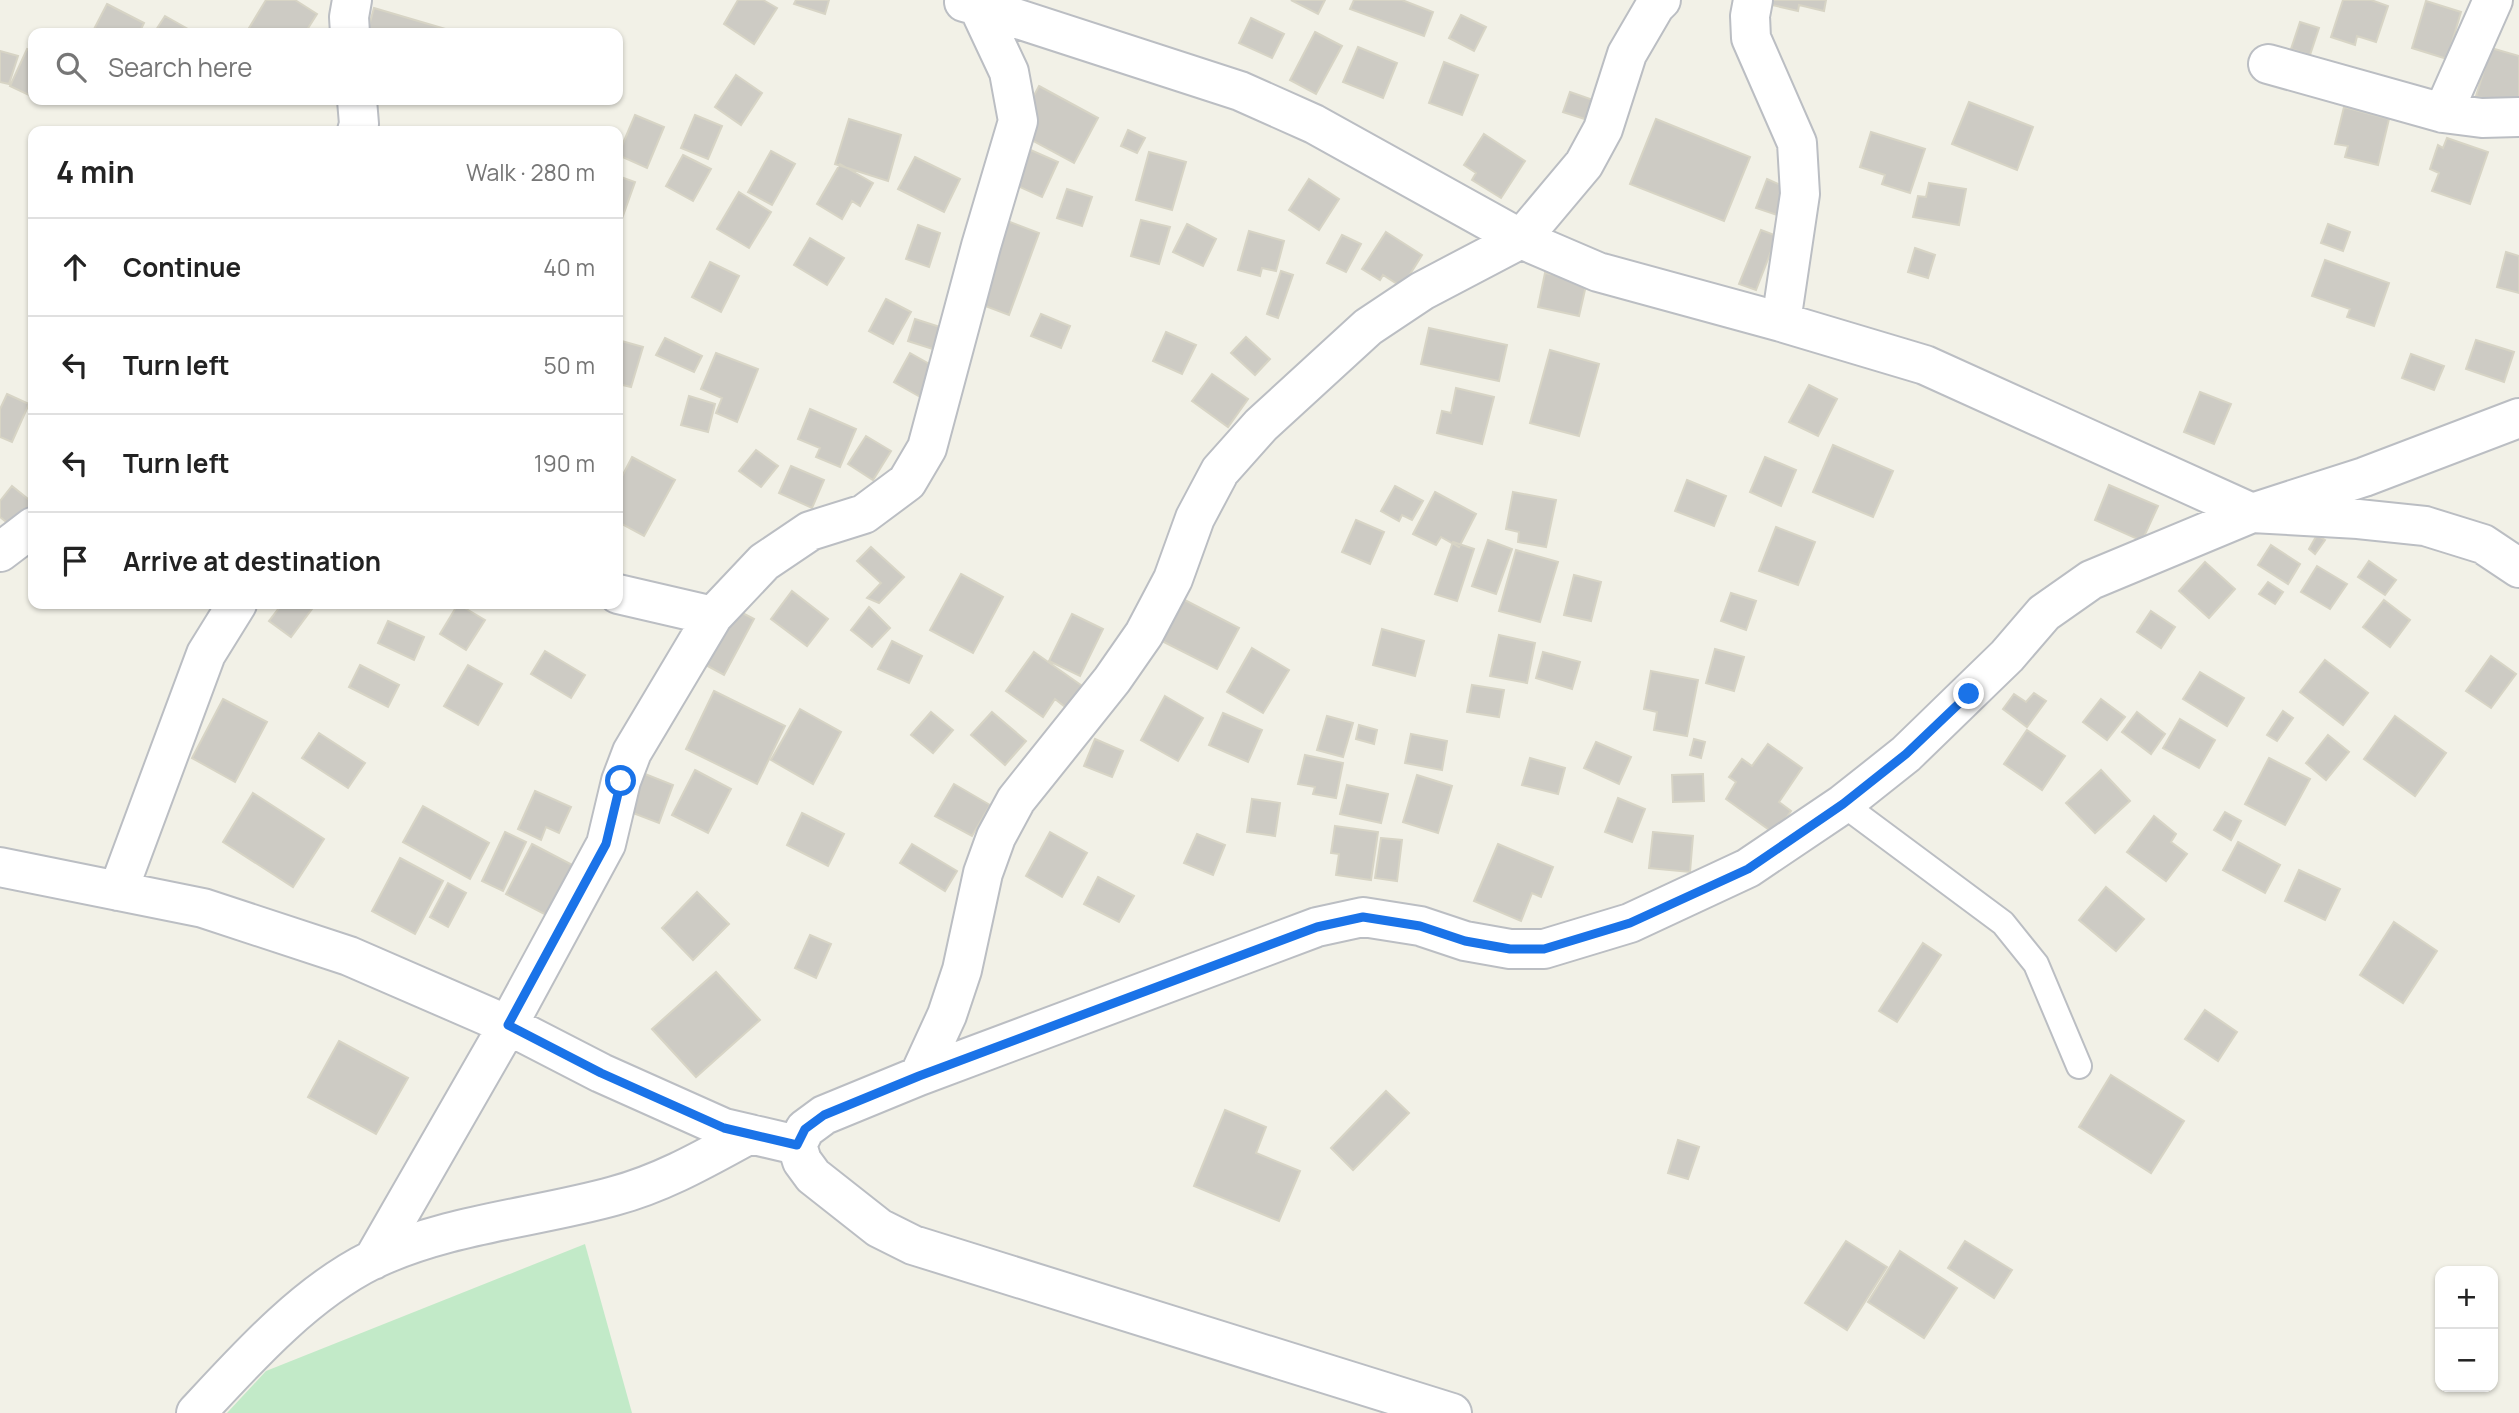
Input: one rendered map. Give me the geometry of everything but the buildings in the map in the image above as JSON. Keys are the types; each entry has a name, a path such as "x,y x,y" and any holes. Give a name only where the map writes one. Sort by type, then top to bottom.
{"street":[{"path":"350,28 352,0"},
{"path":"919,1076 947,1015 962,970 983,873 996,837 1016,800 1112,680 1144,634 1173,579 1195,518 1220,471 1261,425 1368,327 1422,291 1521,239 1584,164 1603,129 1627,54 1661,0"},
{"path":"1753,0 1750,16 1751,38 1797,143 1800,194 1781,322"},
{"path":"2443,113 2493,0"},
{"path":"969,2 1240,91 1314,124 1521,239 1598,272 1925,365 2252,513 2425,526 2483,544 2519,568"},
{"path":"373,1260 508,1025 606,844 621,781 632,752 713,616 764,562 810,531 864,514 907,482 927,448 981,246 1018,121 1009,72 969,2"},
{"path":"2268,64 2443,113 2482,118 2519,117"},
{"path":"357,105 358,126"},
{"path":"1452,1413 913,1245 878,1228 813,1176 802,1161 797,1145 805,1129 824,1115 919,1076 1317,927 1363,917 1420,926 1465,941 1510,949 1544,949 1630,923 1748,869 1843,804 1915,746 2007,656 2044,613 2091,580 2252,513 2364,477 2519,418"},
{"path":"0,552 28,531"},
{"path":"623,595 713,616"},
{"path":"118,891 206,654 234,609"},
{"path":"0,867 203,908 349,956 508,1025 601,1073 724,1128 797,1145"},
{"path":"196,1413 254,1349 329,1287 373,1260 437,1237 616,1196 683,1171 750,1134"}],"lane":[{"path":"1843,804 2003,923 2036,964 2079,1066"}],"green space":[{"path":"585,1244 632,1413 227,1413 266,1371"}],"route":[{"path":"621,781 606,844 508,1025 601,1073 724,1128 797,1145 805,1129 824,1115 919,1076 1317,927 1363,917 1420,926 1465,941 1510,949 1544,949 1630,923 1748,869 1843,804 1906,754 1969,694"}]}
